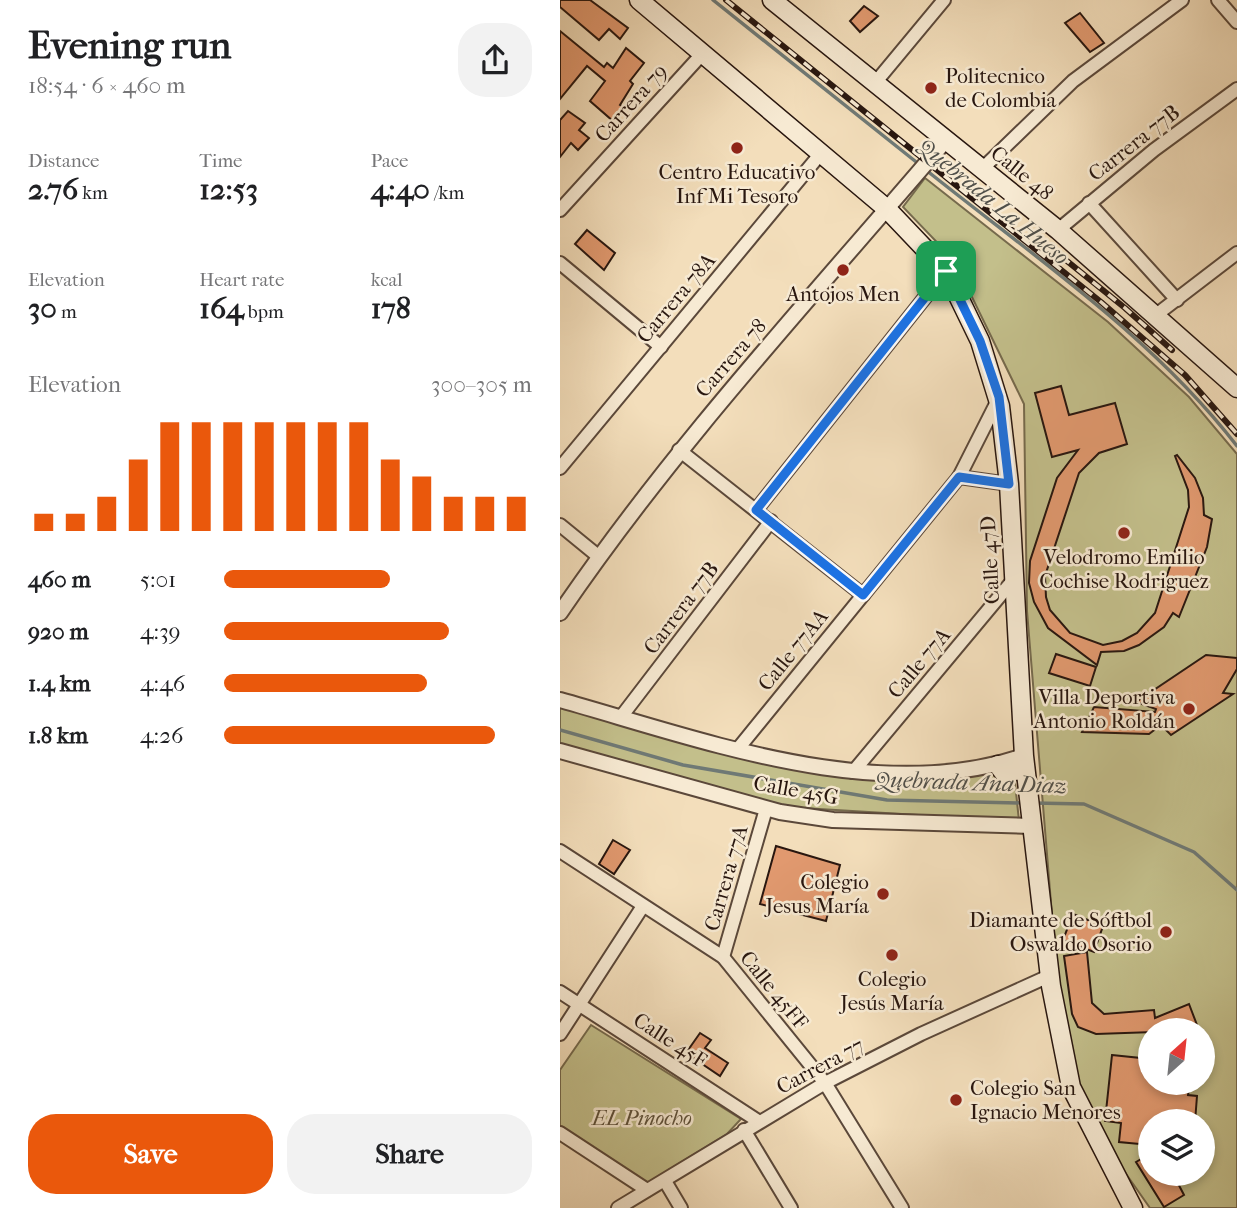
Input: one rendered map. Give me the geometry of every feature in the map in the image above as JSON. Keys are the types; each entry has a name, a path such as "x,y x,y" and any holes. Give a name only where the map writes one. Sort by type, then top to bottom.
{"main road":[{"name":"Calle 47D","path":"639,0 887,209 946,271 980,341 999,397 1009,484 1025,766 1049,976 1071,1087 1133,1208"},
{"name":"Calle 48","path":"772,0 1058,230 1237,388"},
{"path":"998,765 1004,773 1025,766"}],"street":[{"path":"875,83 944,0"},
{"path":"982,169 1073,81 1182,0"},
{"path":"1218,0 1237,22"},
{"name":"Carrera 79","path":"560,210 703,53"},
{"name":"Carrera 77B","path":"1058,230 1237,89"},
{"name":"Carrera 78","path":"560,613 598,556 679,450 946,140"},
{"name":"Carrera 78A","path":"560,468 822,152"},
{"path":"1089,203 1177,300"},
{"path":"1156,314 1237,253"},
{"path":"560,263 661,347"},
{"path":"756,510 946,271"},
{"name":"Calle 77AA","path":"737,750 959,477 999,397"},
{"path":"679,450 863,595"},
{"path":"959,477 1009,484"},
{"name":"Carrera 77B","path":"621,718 771,521"},
{"path":"560,525 598,556"},
{"name":"Calle 77A","path":"853,772 1014,579"},
{"name":"Calle 45G","path":"560,700 737,750 853,772 917,773 998,765"},
{"name":"Calle 45G","path":"560,751 766,809 833,820 1030,821"},
{"name":"Carrera 77A","path":"723,957 766,809"},
{"name":"Calle 45FF","path":"560,851 723,957 825,1083 902,1208"},
{"path":"560,1034 643,906"},
{"name":"Carrera 77","path":"618,1208 758,1121 825,1083 921,1034 1049,976"},
{"name":"Calle 45F","path":"560,992 758,1121"},
{"path":"744,1130 791,1208"},
{"path":"560,1133 648,1190"},
{"path":"665,1181 681,1208"}],"green space":[{"path":"925,178 1108,322 1189,397 1237,454 1237,1208 1150,1208 1117,1161 1087,1104 1067,1053 1052,915 1027,611 1024,404 954,260 903,207"},
{"path":"560,706 856,777 1014,773 1019,821 786,807 560,745"},
{"name":"EL Pinocho","path":"591,1025 741,1119 727,1134 647,1183 560,1126 560,1070"}],"building":[{"path":"560,0 590,0 628,28 620,39 609,29 599,40 560,7"},
{"path":"864,6 878,16 860,32 850,21"},
{"path":"1080,13 1104,43 1090,52 1065,23"},
{"path":"560,31 604,67 607,63 613,68 626,48 644,63 630,81 633,84 620,105 625,108 613,121 590,101 605,81 587,66 560,99"},
{"path":"568,111 585,123 579,130 589,138 578,150 571,143 560,157 560,120"},
{"path":"587,230 615,253 604,270 575,244"},
{"path":"1061,386 1069,415 1115,403 1127,444 1099,453 1079,473 1045,576 1050,610 1070,633 1103,645 1122,641 1137,633 1155,613 1189,507 1188,490 1175,456 1177,455 1195,478 1203,498 1204,515 1212,519 1207,547 1179,617 1173,613 1164,627 1139,645 1124,651 1101,652 1097,665 1048,628 1034,602 1029,583 1030,561 1057,478 1078,450 1052,457 1035,393"},
{"path":"1056,654 1096,667 1090,686 1049,673"},
{"path":"1206,655 1237,658 1237,669 1223,693 1233,694 1171,735 1161,725 1149,734 1082,732 1094,707 1155,712 1156,709 1136,702"},
{"path":"613,840 630,850 614,874 599,864"},
{"path":"776,846 840,865 826,921 760,904"},
{"path":"1073,914 1103,926 1094,952 1063,940"},
{"path":"1087,952 1092,1003 1104,1014 1154,1010 1155,1018 1138,1018 1138,1033 1096,1034 1078,1027 1072,1014 1064,956"},
{"path":"1189,1004 1194,1018 1155,1018"},
{"path":"700,1033 711,1040 705,1048 728,1063 720,1076 686,1053"},
{"path":"1112,1055 1138,1058 1138,1096 1197,1096 1196,1109 1138,1109 1138,1144 1119,1142 1121,1123 1105,1121"},
{"path":"1151,1186 1179,1186 1184,1195 1164,1207"}],"waterway":[{"name":"Quebrada La Hueso","path":"713,0 920,165"},
{"name":"Quebrada La Hueso","path":"926,170 1049,266 1129,333 1204,406 1237,446"},
{"name":"Quebrada Ana Diaz","path":"560,730 683,765 887,800 1023,803"},
{"name":"Quebrada Ana Diaz","path":"1034,803 1084,804 1194,852 1237,890"}],"railway":[{"path":"726,0 1101,302 1185,375 1237,434"},
{"path":"1046,244 1172,350"}],"place":[{"name":"Politecnico de Colombia","path":"931,88"},
{"name":"Centro Educativo Inf Mi Tesoro","path":"737,148"},
{"name":"Antojos Men","path":"843,270"},
{"name":"Velodromo Emilio Cochise Rodriguez","path":"1124,533"},
{"name":"Villa Deportiva Antonio Roldán","path":"1189,709"},
{"name":"Colegio Jesus María","path":"883,894"},
{"name":"Diamante de Sóftbol Oswaldo Osorio","path":"1166,932"},
{"name":"Colegio Jesús María","path":"892,955"},
{"name":"Colegio San Ignacio Menores","path":"956,1100"}],"route":[{"path":"946,271 980,341 999,397 1009,484 990,479 959,477 863,595 756,510 946,271"}]}
